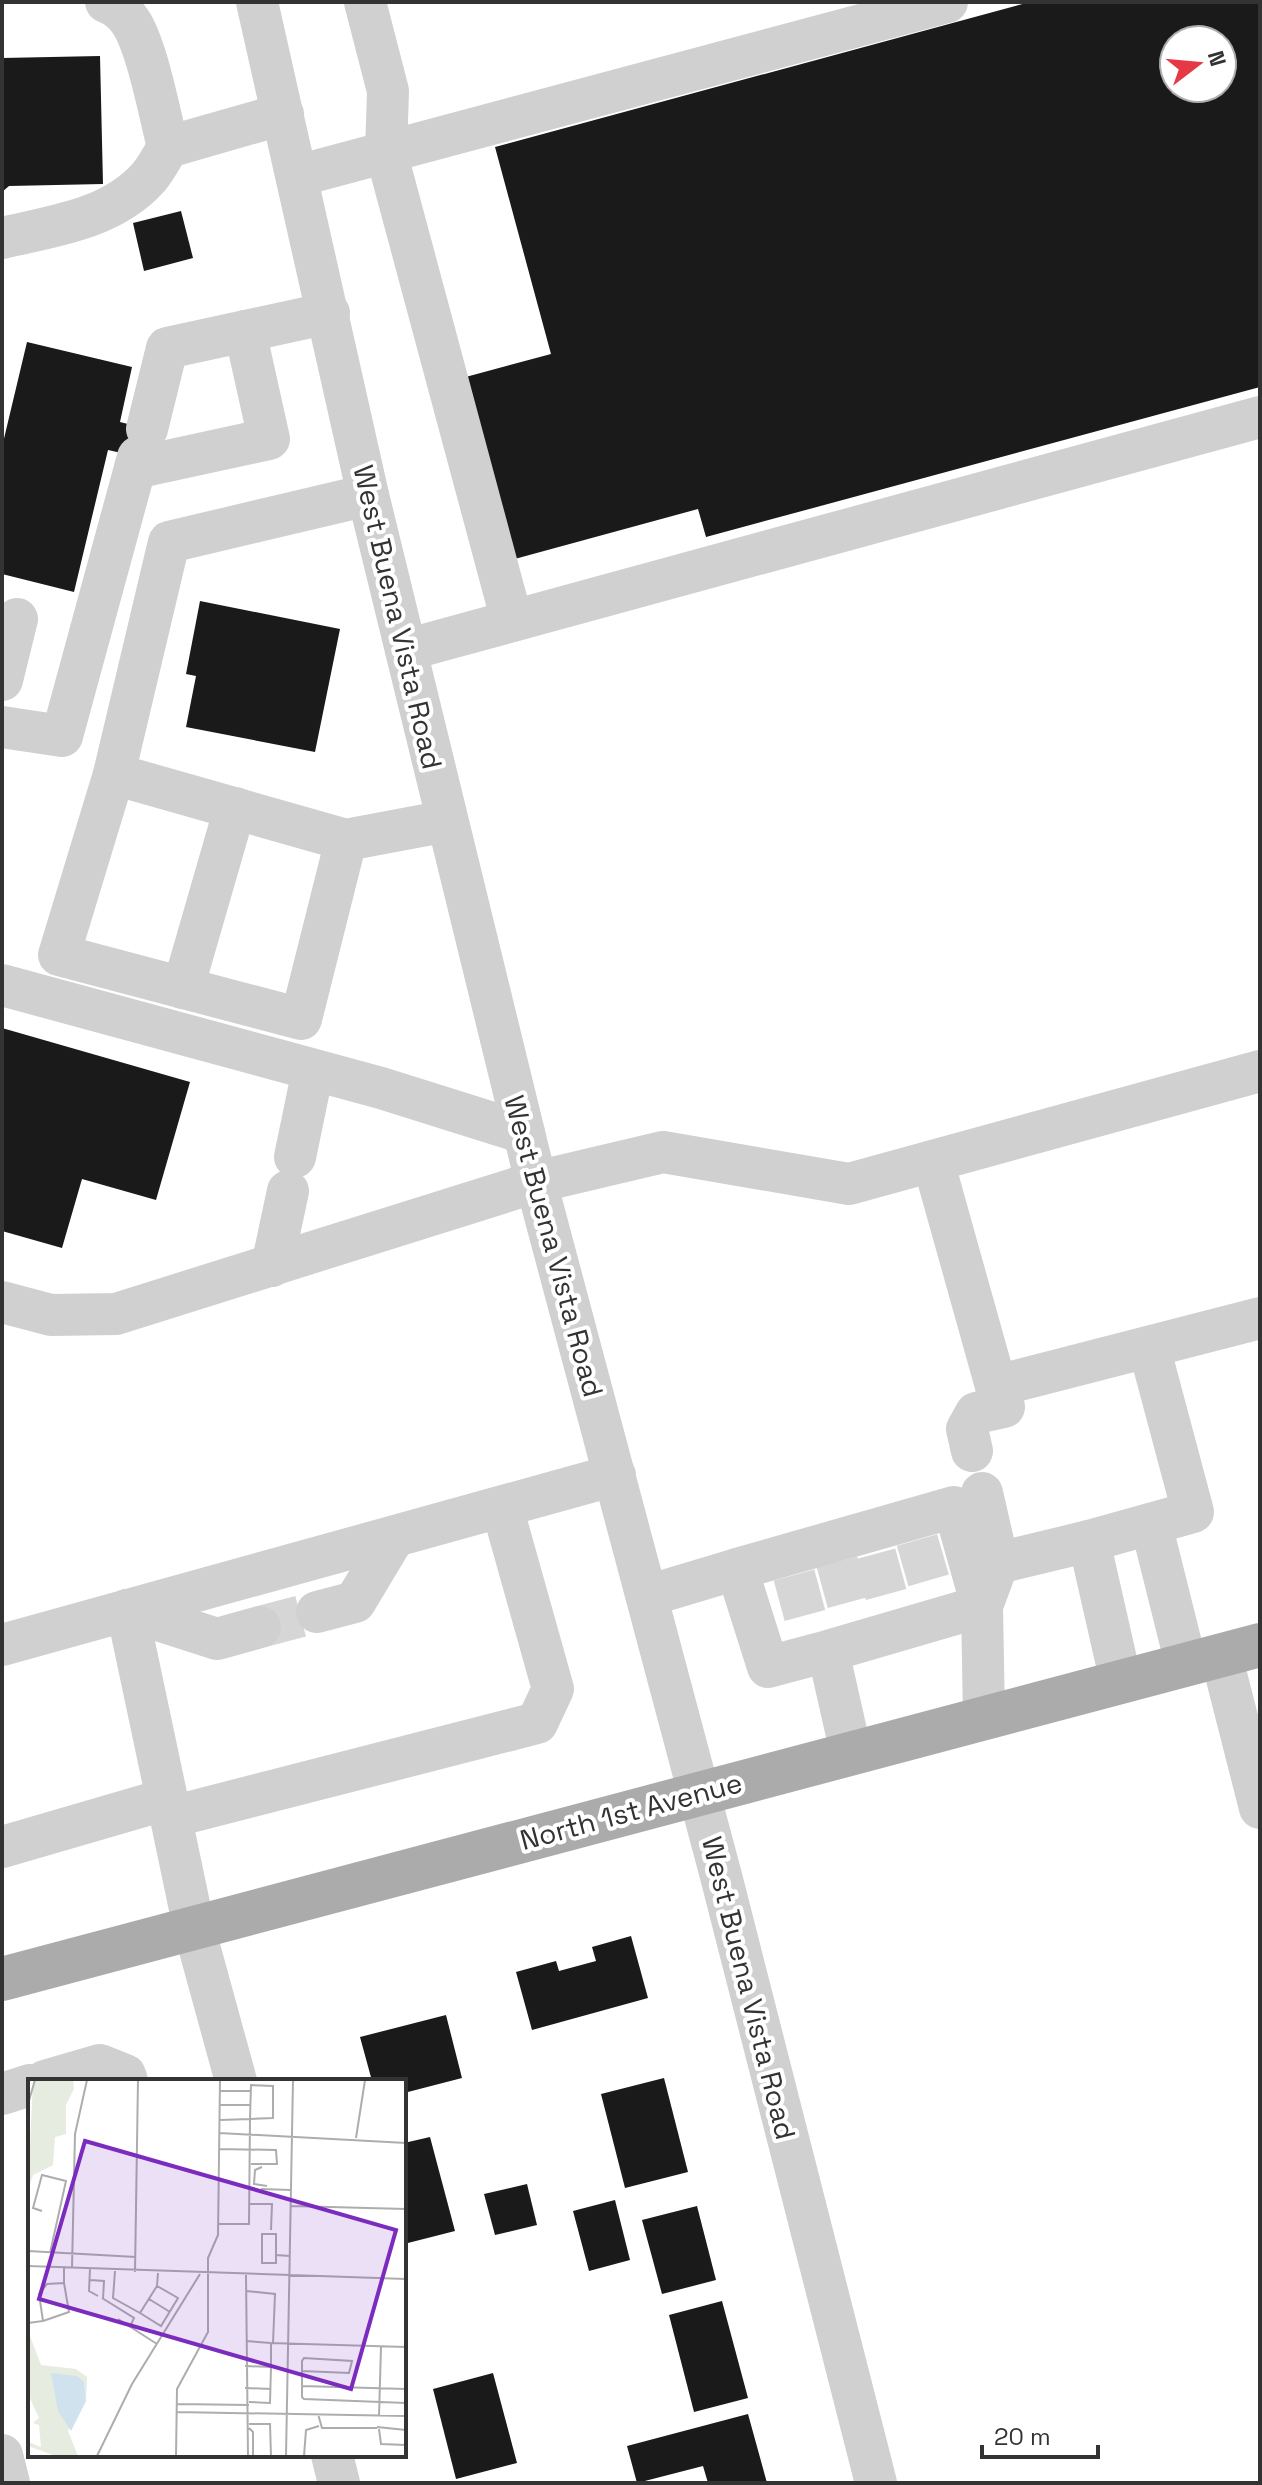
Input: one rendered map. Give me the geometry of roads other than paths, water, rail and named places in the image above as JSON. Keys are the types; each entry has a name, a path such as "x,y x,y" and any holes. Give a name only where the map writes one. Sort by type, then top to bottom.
{"main road":[{"name":"North 1st Avenue","path":"2,1979 1222,1655"}],"street":[{"path":"106,2 116,6 131,22 146,61 168,147"},
{"name":"West Buena Vista Road","path":"257,2 368,495 536,1182 647,1596 876,2483"},
{"path":"365,2 388,91 386,152 512,621"},
{"path":"297,176 832,17 947,2"},
{"path":"2,238 100,213 127,198 150,176 168,147 283,114"},
{"path":"2,727 62,736 167,348 329,313"},
{"path":"140,451 269,439 245,331"},
{"path":"406,650 1260,417"},
{"path":"346,840 301,1019 59,955 114,774 169,542 368,495"},
{"path":"2,680 17,619"},
{"path":"114,774 346,840 447,821"},
{"path":"183,988 235,808"},
{"path":"2,985 381,1088 524,1133"},
{"path":"272,1266 313,1070"},
{"path":"2,1302 51,1315 116,1314 536,1182 663,1152 849,1184 1260,1071"},
{"path":"933,1161 1004,1407 976,1413 967,1429 972,1451"},
{"path":"996,1386 1260,1318"},
{"path":"998,1563 1193,1512 1149,1347"},
{"path":"2,1645 615,1475"},
{"path":"982,1493 998,1563 982,1606"},
{"path":"2,1847 537,1723 553,1689 502,1507"},
{"path":"647,1596 737,1569 791,1565 853,1548 914,1530 954,1507 982,1606 984,1718"},
{"path":"1151,1524 1222,1655 1260,1808"},
{"path":"317,1612 355,1602 394,1537"},
{"path":"1089,1541 1121,1682"},
{"path":"737,1569 768,1667 850,1632 936,1605 982,1606"},
{"path":"127,1610 194,1928 235,2079"},
{"path":"127,1610 217,1639 260,1627"},
{"path":"850,1632 851,1753"},
{"path":"62,2079 100,2065 125,2075 126,2079"},
{"path":"2,2455 9,2483"},
{"path":"332,2457 339,2483"}],"tunnel":[{"path":"917,1540 932,1592"},
{"path":"875,1554 889,1605"},
{"path":"837,1562 852,1617"},
{"path":"794,1575 808,1627"},
{"path":"260,1627 317,1612"}]}
